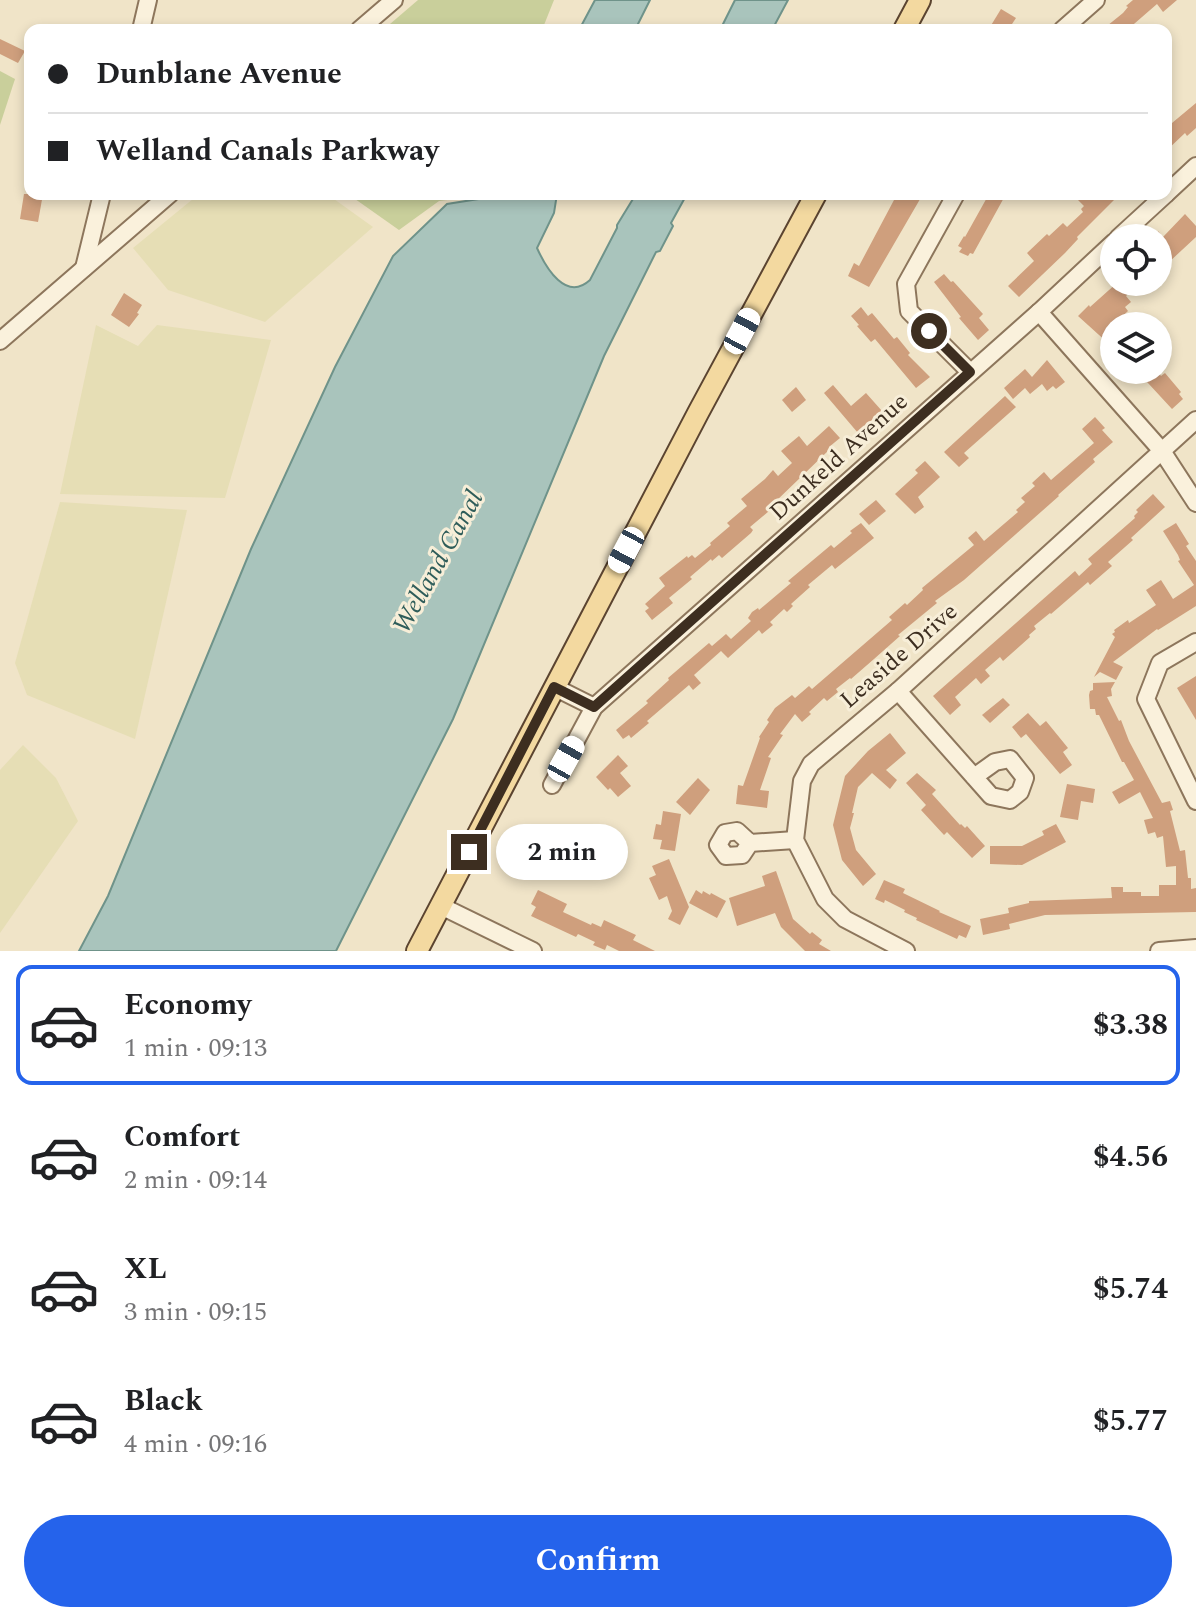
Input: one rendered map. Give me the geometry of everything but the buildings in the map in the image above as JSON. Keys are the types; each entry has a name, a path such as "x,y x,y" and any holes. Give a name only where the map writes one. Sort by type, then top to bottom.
{"main road":[{"path":"907,24 920,0"},
{"path":"417,951 813,200"}],"street":[{"path":"142,24 148,0"},
{"path":"366,24 394,0"},
{"path":"1069,24 1096,0"},
{"name":"Dunkeld Avenue","path":"1172,188 1196,166"},
{"path":"84,268 101,200"},
{"path":"0,341 163,200"},
{"path":"953,200 906,284 909,311 970,372"},
{"name":"Dunkeld Avenue","path":"1133,224 1159,200"},
{"name":"Dunkeld Avenue","path":"552,785 594,707 1100,255"},
{"path":"1039,312 1162,451 1196,503"},
{"name":"Leaside Drive","path":"795,840 802,781 811,764 898,691 1196,420"},
{"path":"1196,642 1160,663 1146,699 1196,801"},
{"path":"554,687 594,707"},
{"path":"898,691 974,777"},
{"path":"750,843 795,840 825,899 845,919 906,951"},
{"path":"441,906 533,951"},
{"path":"1159,951 1196,948"}],"shaded area":[{"path":"192,200 335,200 373,227 265,322 168,290 133,248"},
{"path":"96,325 138,346 157,325 271,340 225,498 60,494"},
{"path":"60,502 187,510 135,739 27,695 15,663"},
{"path":"23,745 56,778 78,821 0,933 0,770"}],"green space":[{"path":"418,0 554,0 544,24 390,24"},
{"path":"0,71 15,79 0,125"},
{"path":"356,200 447,200 439,201 399,230"}],"water":[{"path":"595,0 650,0 638,24 582,24"},
{"path":"735,0 788,0 775,24 723,24"},
{"name":"Welland Canal","path":"472,200 556,200 554,213 537,248 551,273 565,285 573,287 590,280 632,200 684,200 604,356 453,719 336,951 79,951 108,896 251,549 335,367 393,256 447,204"}],"route":[{"path":"469,852 554,687 594,707 970,372 929,331"}]}
